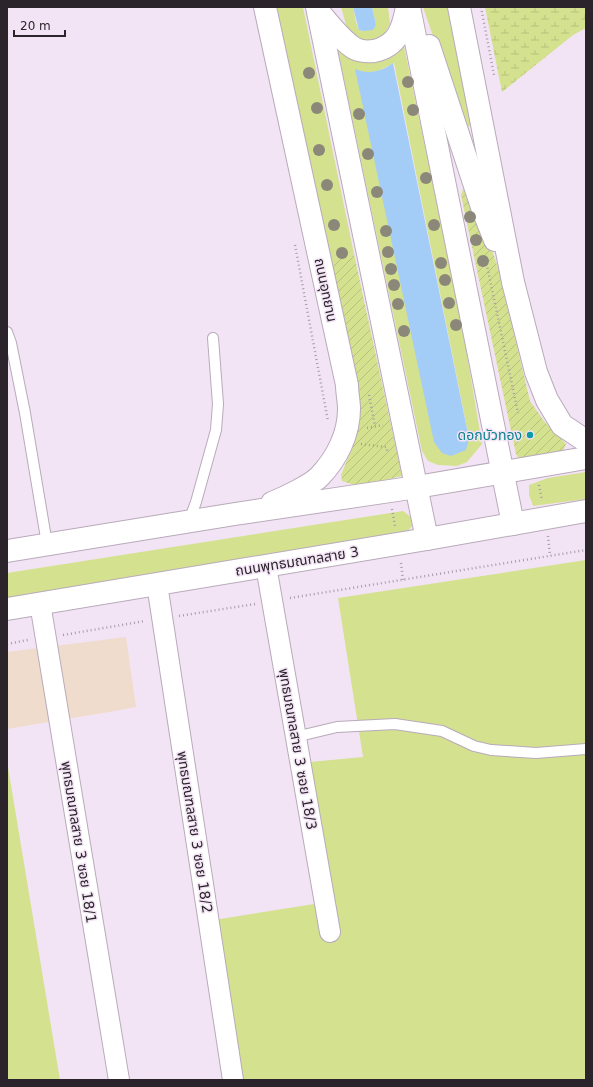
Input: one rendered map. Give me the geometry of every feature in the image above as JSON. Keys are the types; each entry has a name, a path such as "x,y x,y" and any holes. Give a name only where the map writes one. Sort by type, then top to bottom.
{"main road":[{"name":"ถนนอุทยาน","path":"235,514 284,498 320,477 339,449 346,430 349,410 347,385 265,7"},
{"path":"318,10 352,47 368,52 391,44 398,35 405,19 408,7"},
{"path":"408,7 513,524"},
{"path":"415,7 483,210 513,282"},
{"path":"459,7 513,282 536,372 547,400 562,425 586,441"},
{"path":"318,10 427,539"},
{"path":"7,551 189,521 417,488 586,458"},
{"name":"ถนนพุทธมณฑลสาย 3","path":"7,609 586,511"}],"street":[{"name":"พุทธมณฑลสาย 3 ซอย 18/3","path":"266,566 330,932"},
{"name":"พุทธมณฑลสาย 3 ซอย 18/2","path":"157,584 233,1080"},
{"name":"พุทธมณฑลสาย 3 ซอย 18/1","path":"40,603 119,1080"}],"lane":[{"path":"7,332 11,343 25,413 47,544"},
{"path":"189,521 196,502 216,430 218,404 213,338"},
{"path":"296,737 337,727 395,724 442,731 474,746 491,750 536,753 586,749"}],"path":[{"path":"481,7 494,77"},
{"path":"484,251 518,413"},
{"path":"514,414 525,412"},
{"path":"362,428 386,425"},
{"path":"357,443 386,446 390,457 390,449"},
{"path":"7,644 586,550"}],"shaded area":[{"path":"126,637 136,707 7,729 7,652"}],"green space":[{"path":"277,7 303,7 354,254 328,259"},
{"path":"341,7 353,7 359,30 363,31 376,25 372,7 388,7 390,24 381,40 366,45 350,39"},
{"path":"423,7 447,7 473,126 464,127"},
{"path":"485,7 586,7 586,28 573,35 502,92"},
{"path":"402,37 460,313 482,444 467,462 457,466 438,465 428,461 422,451 337,46","holes":["394,63 469,439 356,70 371,72"]},
{"path":"471,186 499,271 530,401 544,421 566,444 563,451 550,457 520,461 516,454 461,195 463,189"},
{"path":"354,254 402,476 357,486 342,481 341,475 355,441 360,422 328,259"},
{"path":"586,472 586,499 533,506 529,495 529,485 548,478"},
{"path":"403,511 411,517 412,526 406,533 7,602 7,573"},
{"path":"586,560 586,1080 241,1080 214,920 333,901 310,762 363,757 338,598"},
{"path":"7,761 60,1080 7,1080"}],"water":[{"path":"353,7 372,7 376,25 373,30 359,30"},
{"path":"393,63 469,439 466,450 451,456 442,453 434,442 355,69 370,72 380,70"}],"place":[{"name":"ดอกบัวทอง","path":"530,435"}]}
